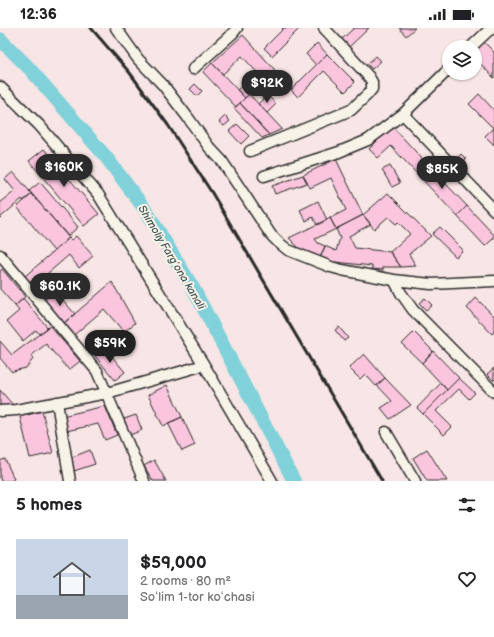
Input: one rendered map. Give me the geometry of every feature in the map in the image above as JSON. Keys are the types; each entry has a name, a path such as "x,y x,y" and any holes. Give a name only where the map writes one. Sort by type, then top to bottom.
{"street":[{"path":"116,28 138,59 162,85 209,147 222,161 271,235 288,250 331,267 394,280 431,284 494,282"},
{"path":"193,69 233,34 237,28"},
{"path":"250,151 351,110 372,89 372,82 369,77 324,28"},
{"path":"479,40 488,31 494,28"},
{"path":"264,176 339,152 368,140 403,114 442,76"},
{"path":"0,87 40,125 98,194 204,365 272,481"},
{"path":"403,114 494,210"},
{"path":"0,255 97,371 144,481"},
{"path":"394,280 413,310 494,392"},
{"path":"0,411 16,410 107,393 204,365"},
{"path":"57,402 70,481"},
{"path":"386,432 415,481"}],"building":[{"path":"282,28 300,28 272,56 264,48 283,29"},
{"path":"354,28 369,28 349,47 342,39"},
{"path":"399,28 415,28 406,36"},
{"path":"243,35 275,70 264,80 242,56 223,74 212,63"},
{"path":"484,42 494,52 494,78 482,65 482,44"},
{"path":"317,43 327,54 316,65 306,54"},
{"path":"327,54 355,82 345,92 324,71 298,97 291,90"},
{"path":"376,56 381,61 372,69 367,64"},
{"path":"212,63 245,98 236,107 203,72"},
{"path":"257,72 264,80 245,98 237,90"},
{"path":"195,84 202,91 197,96 190,89"},
{"path":"249,94 282,129 269,135 240,103"},
{"path":"479,94 493,109 494,108 493,128 469,104"},
{"path":"267,95 276,104 267,113 258,104"},
{"path":"240,103 269,135 262,138 234,108"},
{"path":"225,116 230,121 224,126 219,122"},
{"path":"237,124 249,136 241,144 229,131"},
{"path":"392,126 427,164 417,174 391,146 378,158 369,149"},
{"path":"493,128 494,129 494,145 485,136"},
{"path":"44,149 99,214 84,226 29,161"},
{"path":"461,154 466,159 461,164 456,159"},
{"path":"336,159 363,215 336,229 330,218 346,210 331,178 310,188 303,175"},
{"path":"427,164 467,206 457,216 417,174"},
{"path":"390,166 400,183 392,187 382,170"},
{"path":"13,172 32,194 23,201 22,199 0,218 0,203 15,191 5,179"},
{"path":"303,175 307,183 275,194 272,186"},
{"path":"40,182 78,227 68,236 29,191"},
{"path":"388,193 431,236 409,254 416,266 401,267 390,252 410,234 398,222 396,224 388,217 374,229 363,215"},
{"path":"32,194 69,238 54,251 17,207"},
{"path":"318,201 327,220 317,225 313,217 306,221 300,210"},
{"path":"467,206 494,235 494,238 485,246 457,216"},
{"path":"363,215 371,224 349,236 355,248 390,252 401,267 383,267 383,270 372,269 372,266 336,262 335,265 320,258 325,246 336,251 340,238 336,229"},
{"path":"330,218 336,229 315,239 318,243 325,246 320,258 300,249 289,238"},
{"path":"440,227 463,250 456,257 432,234"},
{"path":"76,236 93,256 79,268 69,255 47,274 59,287 44,300 24,277 69,238 71,240"},
{"path":"2,269 25,297 15,306 0,289 0,271"},
{"path":"112,282 135,323 124,332 104,309 74,335 64,323"},
{"path":"55,291 75,314 64,323 44,300"},
{"path":"23,298 48,328 39,334 36,330 23,341 7,321 19,311 15,306"},
{"path":"425,298 432,305 426,310 419,303"},
{"path":"476,298 494,316 494,332 492,334 467,308"},
{"path":"50,326 80,361 69,370 46,344 31,356 33,359 26,368 12,372 0,358 0,341 12,355"},
{"path":"339,327 348,338 344,341 335,330"},
{"path":"414,332 433,351 422,363 402,344"},
{"path":"105,348 125,372 115,380 95,356"},
{"path":"433,351 459,378 447,390 422,363"},
{"path":"364,354 385,378 376,386 365,374 360,379 349,368"},
{"path":"494,368 494,381 487,374"},
{"path":"385,378 411,405 390,419 381,408 392,401 377,385"},
{"path":"459,378 475,393 469,399 459,389 436,411 452,427 444,435 423,414"},
{"path":"441,383 447,390 423,414 417,408"},
{"path":"167,385 182,417 163,426 148,395"},
{"path":"0,390 13,405 0,407"},
{"path":"105,406 117,435 105,440 98,424 66,431 62,416"},
{"path":"42,411 53,453 30,458 20,417"},
{"path":"136,415 142,430 130,435 124,419"},
{"path":"182,417 195,445 182,451 168,423"},
{"path":"427,449 447,481 427,481 413,458"},
{"path":"90,450 95,464 74,471 70,458"},
{"path":"5,459 14,479 11,481 1,481 0,478 0,461"},
{"path":"154,460 166,481 153,481 144,466"}],"waterway":[{"name":"Shimoliy Fargʻona kanali","path":"0,39 29,68 106,157 147,212 193,288 294,481"}],"railway":[{"path":"91,28 130,73 168,125 212,193 382,481"}]}
